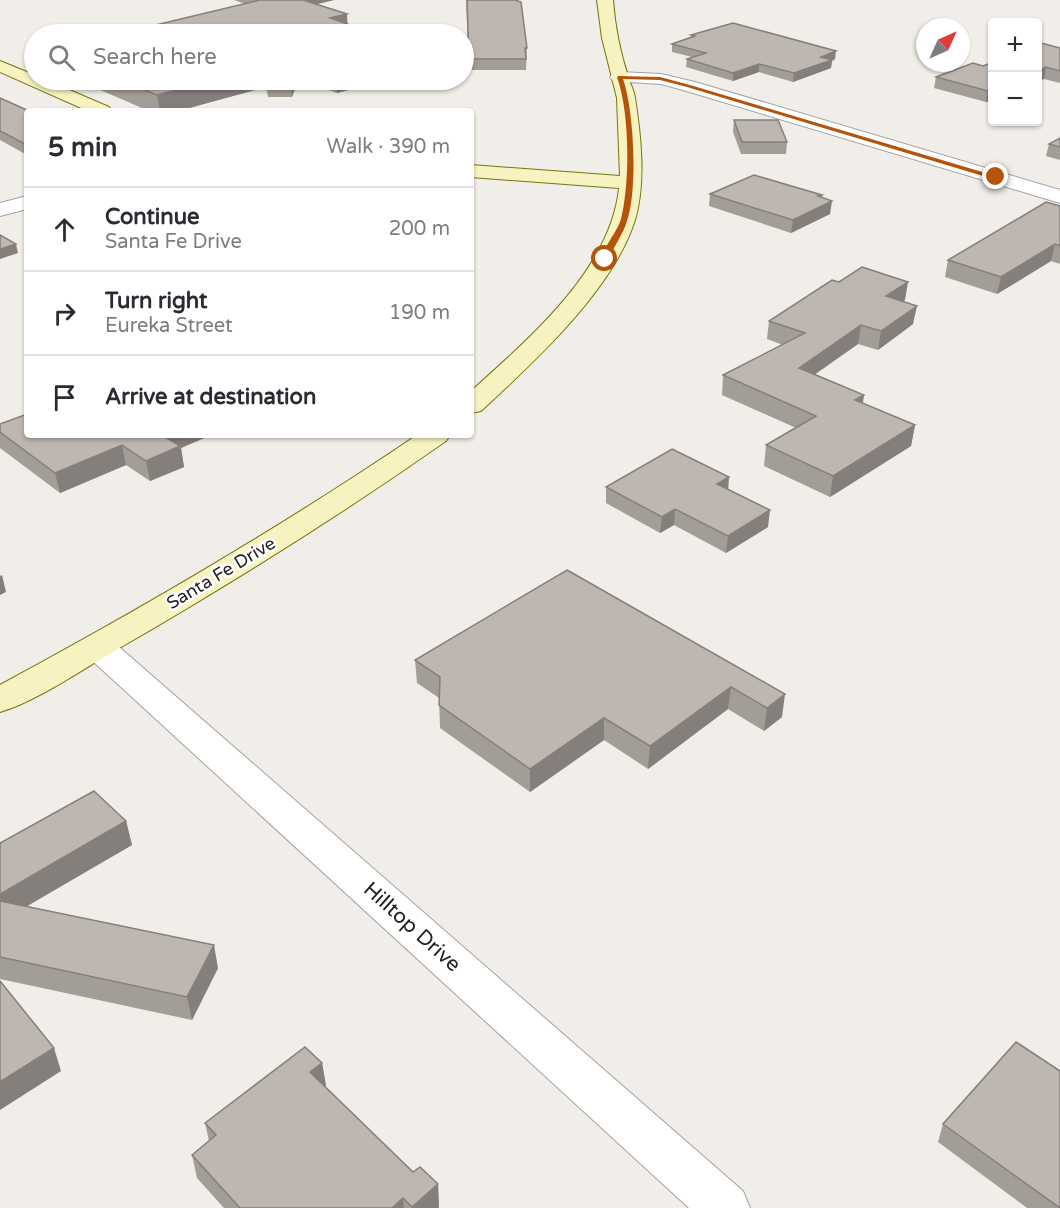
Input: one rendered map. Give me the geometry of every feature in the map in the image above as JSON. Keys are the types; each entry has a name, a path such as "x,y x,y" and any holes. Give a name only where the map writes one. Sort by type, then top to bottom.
{"main road":[{"path":"474,402 497,382 575,301 605,259 624,221 630,183 626,95 619,77 605,17 605,0"},
{"path":"0,66 24,76"},
{"path":"55,90 96,108"},
{"path":"474,171 630,183"},
{"name":"Santa Fe Drive","path":"0,700 98,647 267,546 378,476 432,438"}],"street":[{"path":"619,77 660,79 689,86 1060,197"},
{"path":"0,210 24,203"},
{"name":"Hilltop Drive","path":"98,647 725,1208"}],"building":[{"path":"260,0 303,0 347,14 330,18 347,24 160,24"},
{"path":"467,0 521,2 527,48 525,48 526,59 474,59 474,24 468,24"},
{"path":"733,23 836,51 821,57 832,60 794,73 759,64 733,73 687,59 706,53 672,44 695,36 691,35"},
{"path":"1042,43 1060,48 1060,71 1046,67 1042,69"},
{"path":"973,63 983,66 988,64 988,91 936,77 949,72 970,72 970,64"},
{"path":"145,90 177,90 157,95"},
{"path":"0,98 24,109 24,143 0,131"},
{"path":"734,120 778,120 787,142 742,142"},
{"path":"1060,138 1060,147 1049,144"},
{"path":"754,175 822,195 818,196 832,201 793,220 710,194"},
{"path":"1046,202 1060,206 1060,246 1055,244 1001,277 948,260"},
{"path":"0,235 16,244 0,249"},
{"path":"862,267 908,282 886,296 917,306 881,331 861,325 799,368 864,395 855,400 915,425 833,476 766,445 816,416 723,375 805,333 769,321 832,280 839,282"},
{"path":"24,415 24,438 167,438 180,446 146,461 122,445 55,473 0,432 0,424"},
{"path":"672,449 729,477 717,484 770,510 728,536 675,509 662,517 606,487"},
{"path":"567,570 785,694 767,708 731,687 650,746 604,718 530,769 439,705 440,677 415,660"},
{"path":"94,791 126,821 0,894 0,843"},
{"path":"0,901 214,945 187,997 0,957"},
{"path":"0,981 54,1048 0,1082"},
{"path":"1016,1042 1060,1071 1060,1208 943,1124"},
{"path":"305,1047 322,1063 310,1072 413,1172 420,1167 438,1184 412,1207 403,1198 392,1208 240,1208 192,1155 216,1135 205,1123"}],"route":[{"path":"605,259 624,221 630,183 626,95 619,77 660,79 689,86 996,177"}]}
